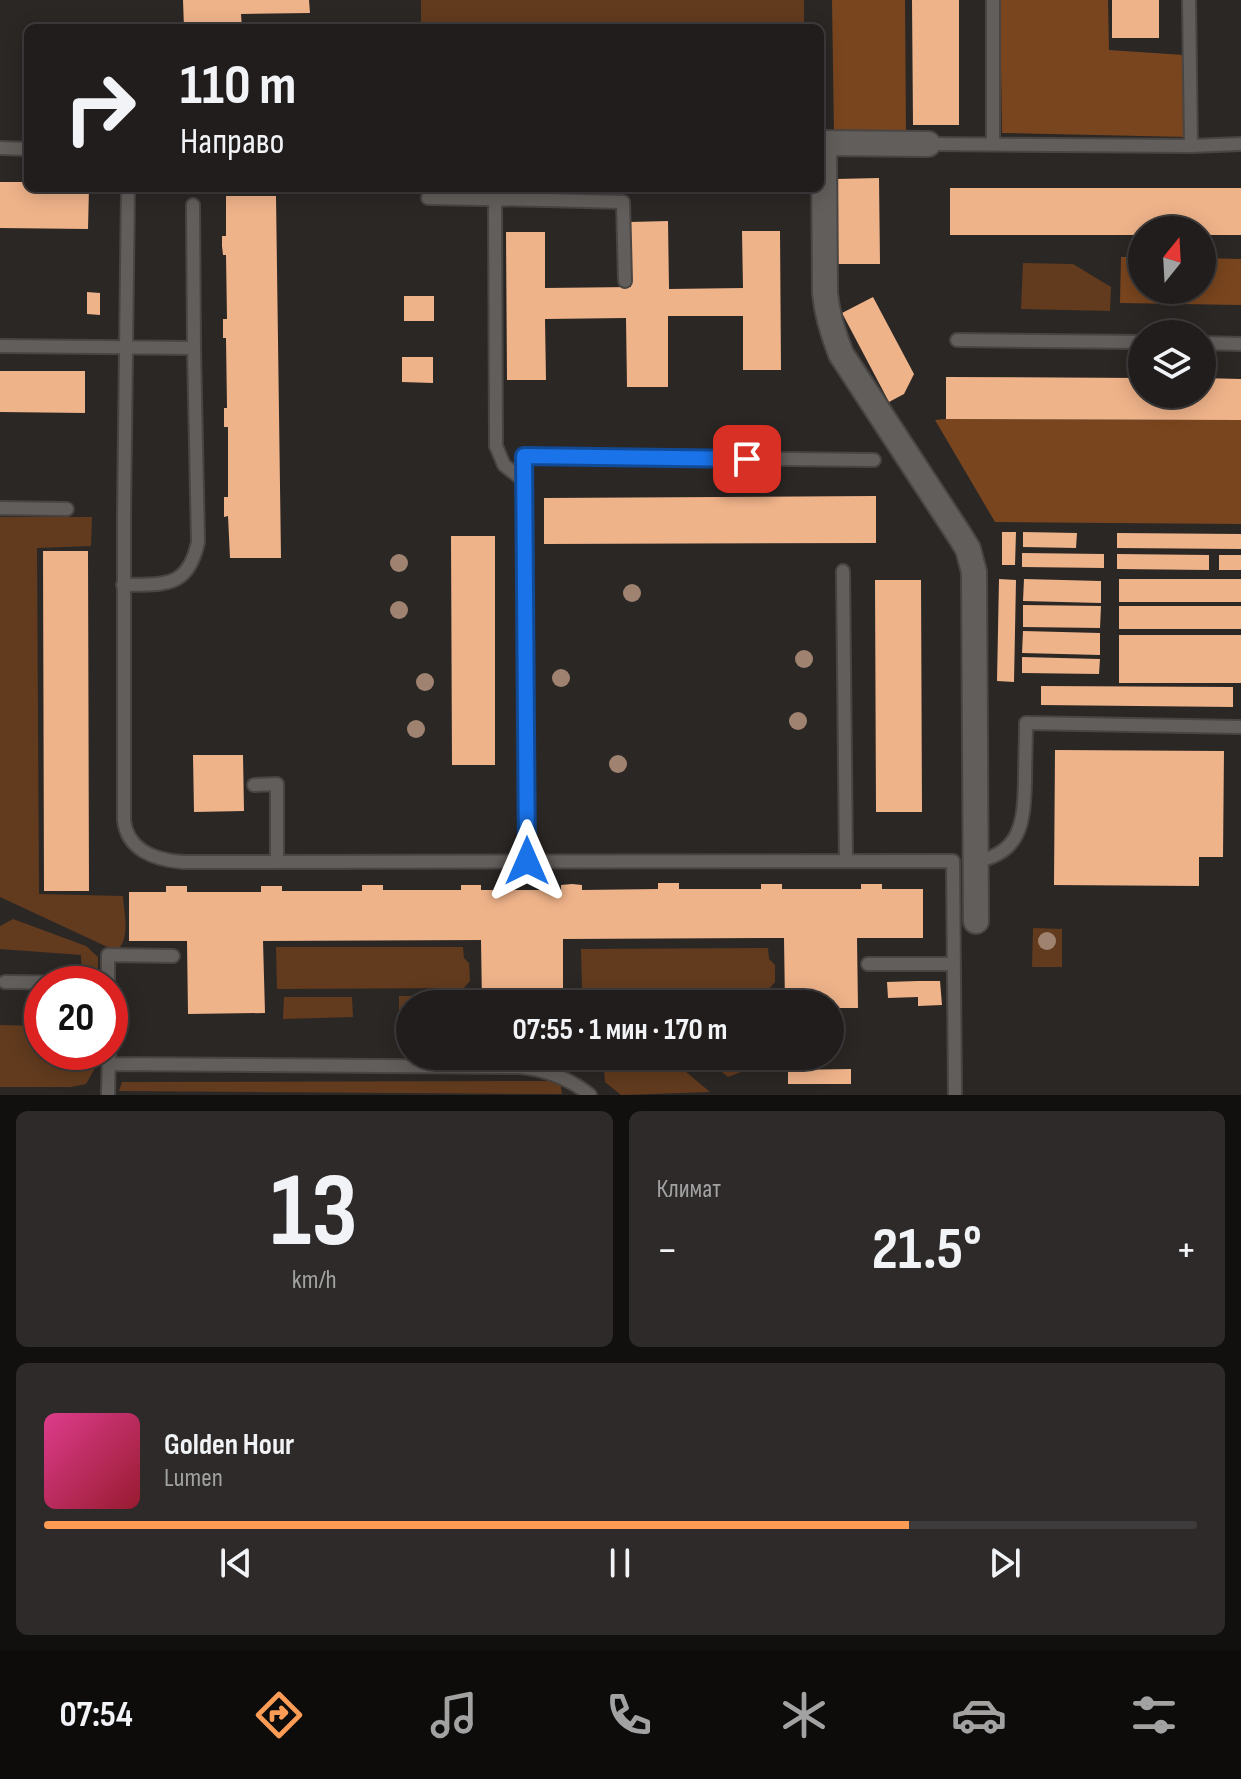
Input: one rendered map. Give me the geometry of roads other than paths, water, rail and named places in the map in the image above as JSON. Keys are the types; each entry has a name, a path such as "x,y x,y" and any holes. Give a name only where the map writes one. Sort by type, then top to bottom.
{"street":[{"path":"824,144 928,144"},
{"path":"823,192 826,309 835,340 841,354 968,549 974,572 964,862 976,921"}],"lane":[{"path":"993,0 993,144"},
{"path":"1189,0 1191,146"},
{"path":"928,144 1241,144"},
{"path":"0,148 24,149"},
{"path":"128,192 123,585 124,820 130,841 154,857 168,861 964,862 998,854 1014,841 1019,831 1024,809 1026,723 1241,727"},
{"path":"428,198 495,199 546,194 623,202 625,281"},
{"path":"495,199 496,446 504,465 523,480"},
{"path":"123,585 163,584 173,580 191,565 198,542 193,205"},
{"path":"957,340 1128,342"},
{"path":"1216,343 1241,344"},
{"path":"0,346 194,348"},
{"path":"527,861 524,456 874,460"},
{"path":"0,508 67,509"},
{"path":"843,571 846,861"},
{"path":"254,785 277,784 277,861"},
{"path":"955,1095 954,964 964,862"},
{"path":"108,966 108,955 173,956"},
{"path":"868,964 954,964"},
{"path":"5,982 24,982"},
{"path":"128,1058 520,1067 558,1075 590,1095"},
{"path":"108,1095 109,1070"}]}
